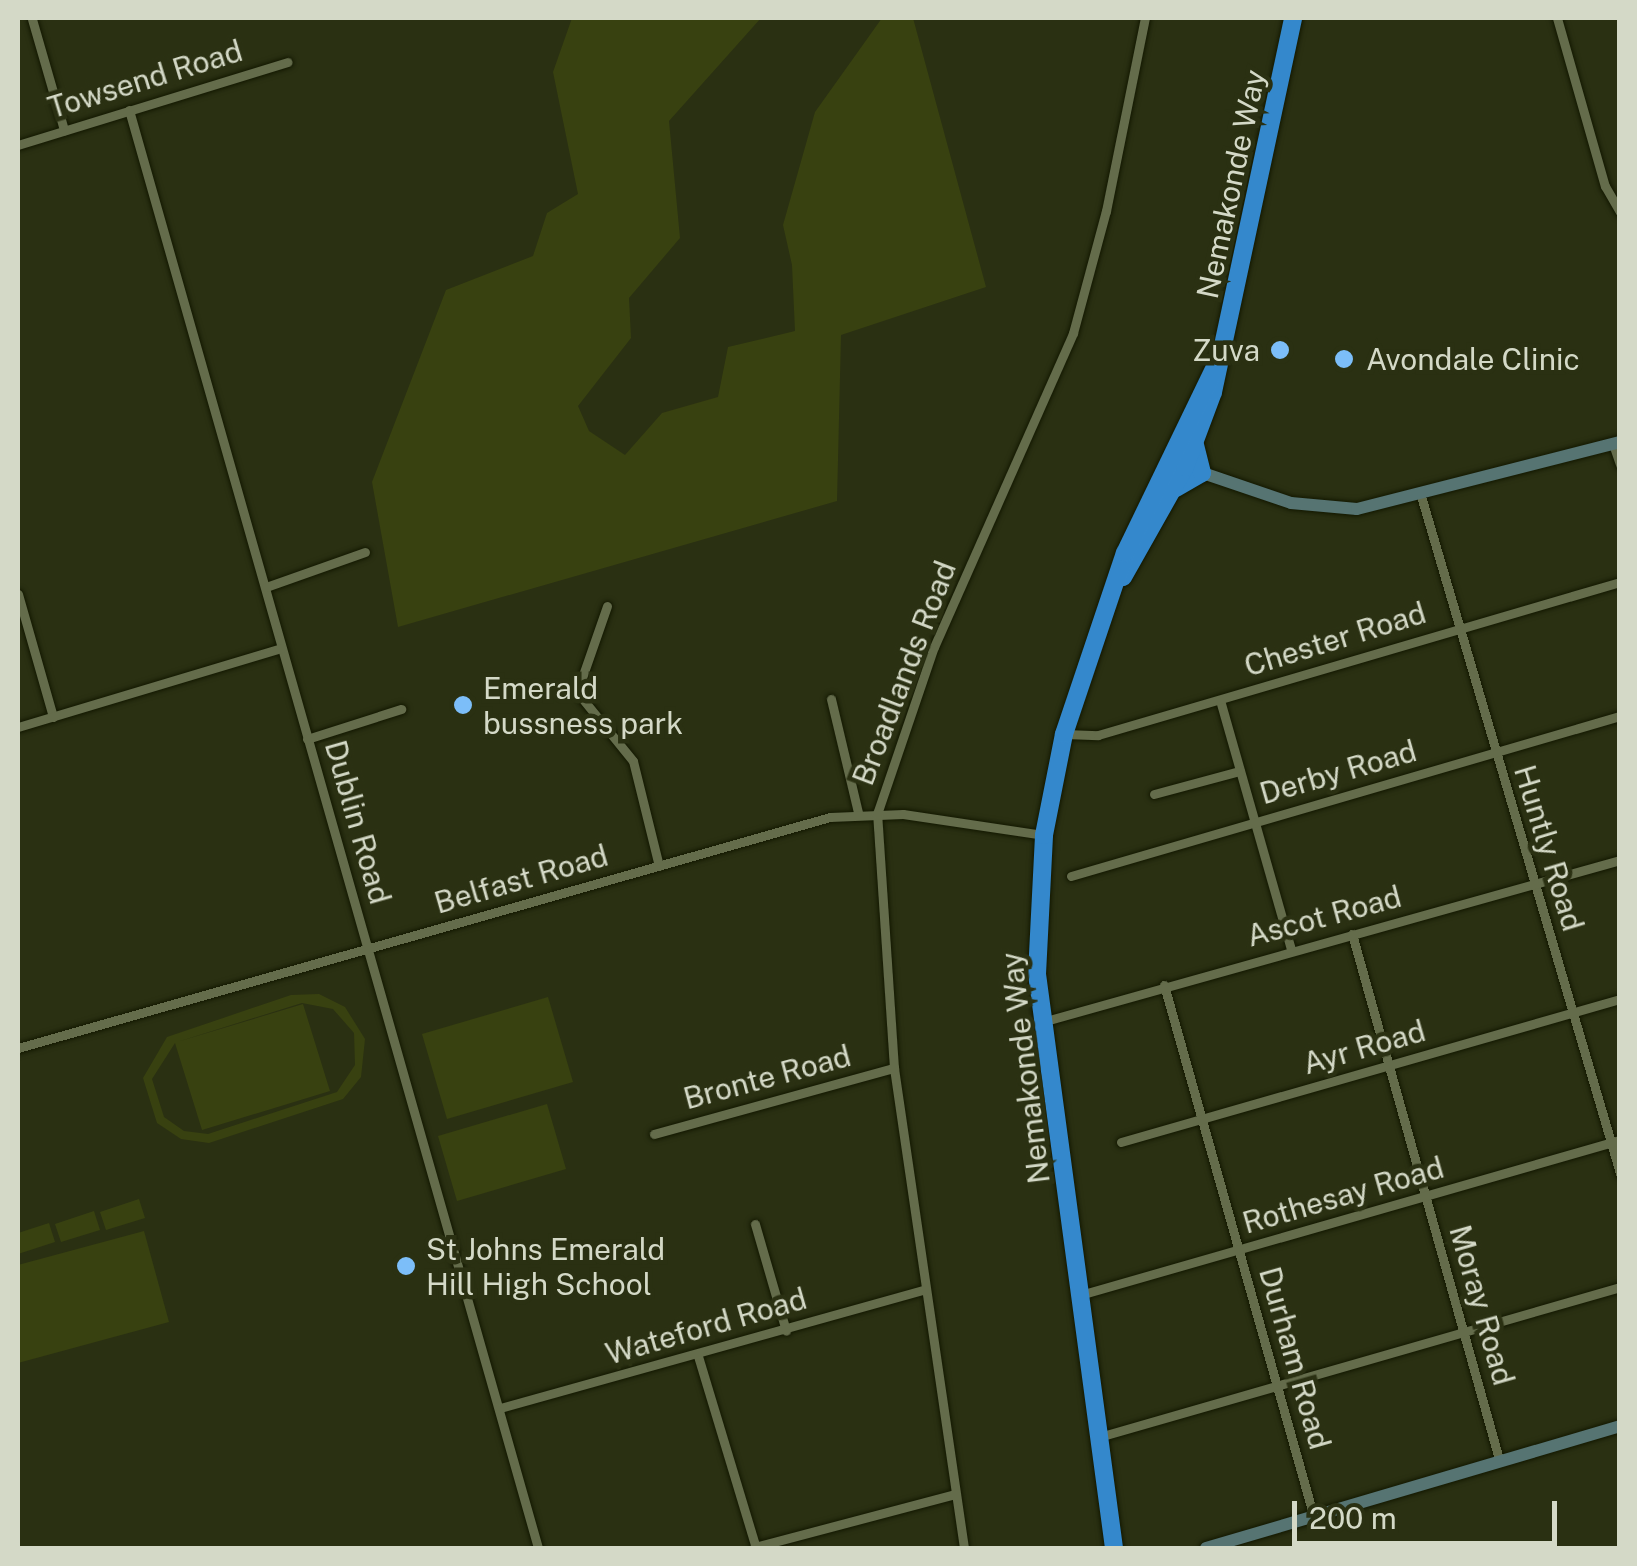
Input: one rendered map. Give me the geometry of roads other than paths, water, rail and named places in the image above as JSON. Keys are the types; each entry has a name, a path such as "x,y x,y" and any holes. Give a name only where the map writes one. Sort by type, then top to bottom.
{"highway":[{"name":"Nemakonde Way","path":"1114,590 1174,490 1195,444 1218,361 1293,18"},
{"name":"Nemakonde Way","path":"1114,1548 1042,1022 1037,944 1044,835 1064,734 1114,590 1185,466 1218,361"}],"street":[{"name":"Broadlands Road","path":"964,1548 894,1068 877,814 934,647 1072,333 1106,211 1145,18"},
{"path":"1557,18 1605,186 1620,212"},
{"path":"32,19 64,130"},
{"name":"Towsend Road","path":"18,144 287,62"},
{"name":"Dublin Road","path":"128,110 538,1548"},
{"path":"1185,466 1321,508 1376,507 1616,443 1620,464"},
{"name":"Huntly Road","path":"1421,496 1494,754 1615,1142 1620,1174"},
{"path":"266,587 365,552"},
{"name":"Chester Road","path":"1064,734 1098,735 1620,582"},
{"path":"18,594 52,717"},
{"path":"607,606 577,692 632,761 659,866"},
{"path":"18,726 282,648"},
{"path":"831,699 858,812"},
{"path":"1220,700 1291,950"},
{"path":"307,738 401,709"},
{"name":"Derby Road","path":"1071,876 1620,716"},
{"path":"1154,794 1240,771"},
{"name":"Belfast Road","path":"18,1048 858,812 1044,835"},
{"name":"Ascot Road","path":"1042,1022 1620,860"},
{"name":"Moray Road","path":"1352,934 1499,1459"},
{"name":"Durham Road","path":"1164,986 1312,1514"},
{"name":"Ayr Road","path":"1121,1142 1620,1000"},
{"name":"Bronte Road","path":"654,1134 894,1068"},
{"name":"Rothesay Road","path":"1080,1294 1615,1142"},
{"path":"755,1224 786,1330"},
{"path":"1099,1437 1620,1287"},
{"name":"Wateford Road","path":"500,1408 924,1290"},
{"path":"698,1356 756,1548 955,1494"},
{"path":"1206,1548 1620,1426"}],"place":[{"name":"Zuva","path":"1280,350"},
{"name":"Avondale Clinic","path":"1344,359"},
{"name":"Emerald bussness park","path":"463,705"},
{"name":"St Johns Emerald Hill High School","path":"406,1266"}]}
